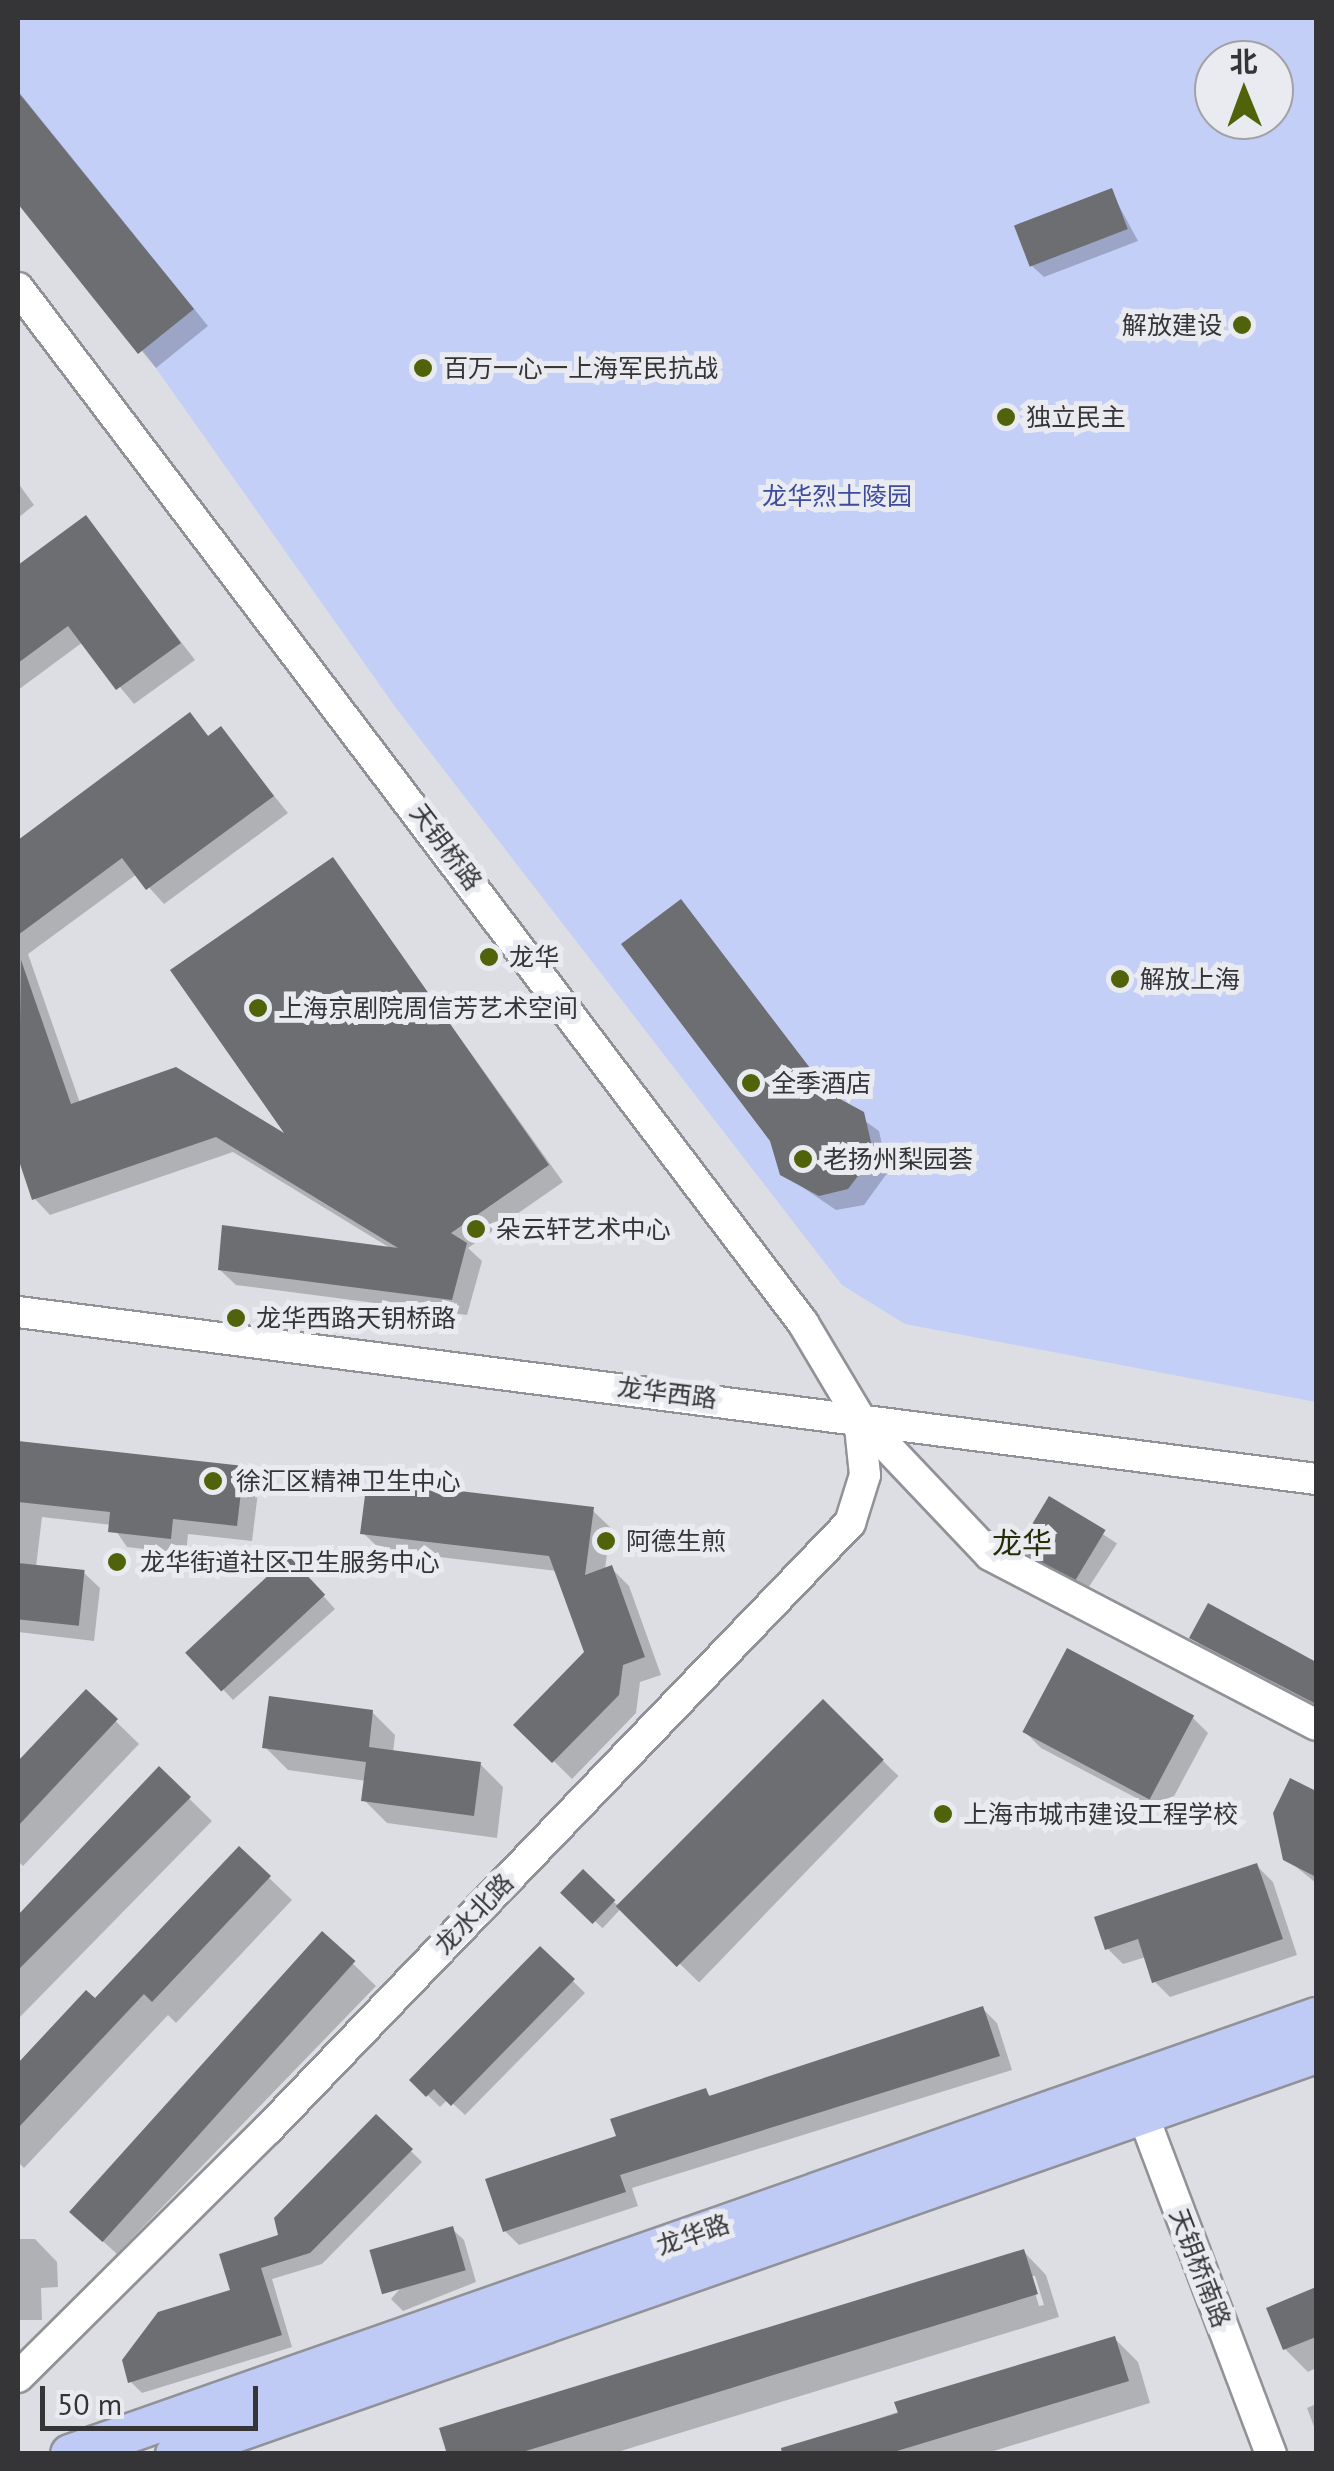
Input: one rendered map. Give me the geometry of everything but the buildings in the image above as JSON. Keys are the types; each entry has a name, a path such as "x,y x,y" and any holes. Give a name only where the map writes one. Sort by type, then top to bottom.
{"main road":[{"name":"龙华路","path":"175,2454 1136,2097 1316,2017"},
{"name":"龙华路","path":"70,2454 1136,2097 1316,2054"}],"street":[{"name":"天钥桥路","path":"18,288 792,1308 860,1417 990,1555 1316,1725"},
{"name":"龙华西路","path":"18,1312 860,1417 1316,1479"},
{"name":"龙水北路","path":"18,2377 267,2130 850,1523 865,1475 860,1417"},
{"name":"天钥桥南路","path":"1136,2097 1271,2454"}],"green space":[{"name":"龙华烈士陵园","path":"18,18 1316,18 1316,1402 905,1324 842,1285 396,708 18,173"}],"place":[{"name":"解放建设","path":"1242,325"},
{"name":"百万一心一上海军民抗战","path":"423,368"},
{"name":"独立民主","path":"1006,417"},
{"name":"龙华","path":"489,957"},
{"name":"解放上海","path":"1120,979"},
{"name":"上海京剧院周信芳艺术空间","path":"258,1008"},
{"name":"全季酒店","path":"751,1083"},
{"name":"老扬州梨园荟","path":"803,1159"},
{"name":"朵云轩艺术中心","path":"476,1229"},
{"name":"龙华西路天钥桥路","path":"236,1318"},
{"name":"徐汇区精神卫生中心","path":"213,1481"},
{"name":"阿德生煎","path":"606,1541"},
{"name":"龙华街道社区卫生服务中心","path":"117,1562"},
{"name":"上海市城市建设工程学校","path":"943,1814"}],"district":[{"name":"龙华","path":"1022,1543"}]}
